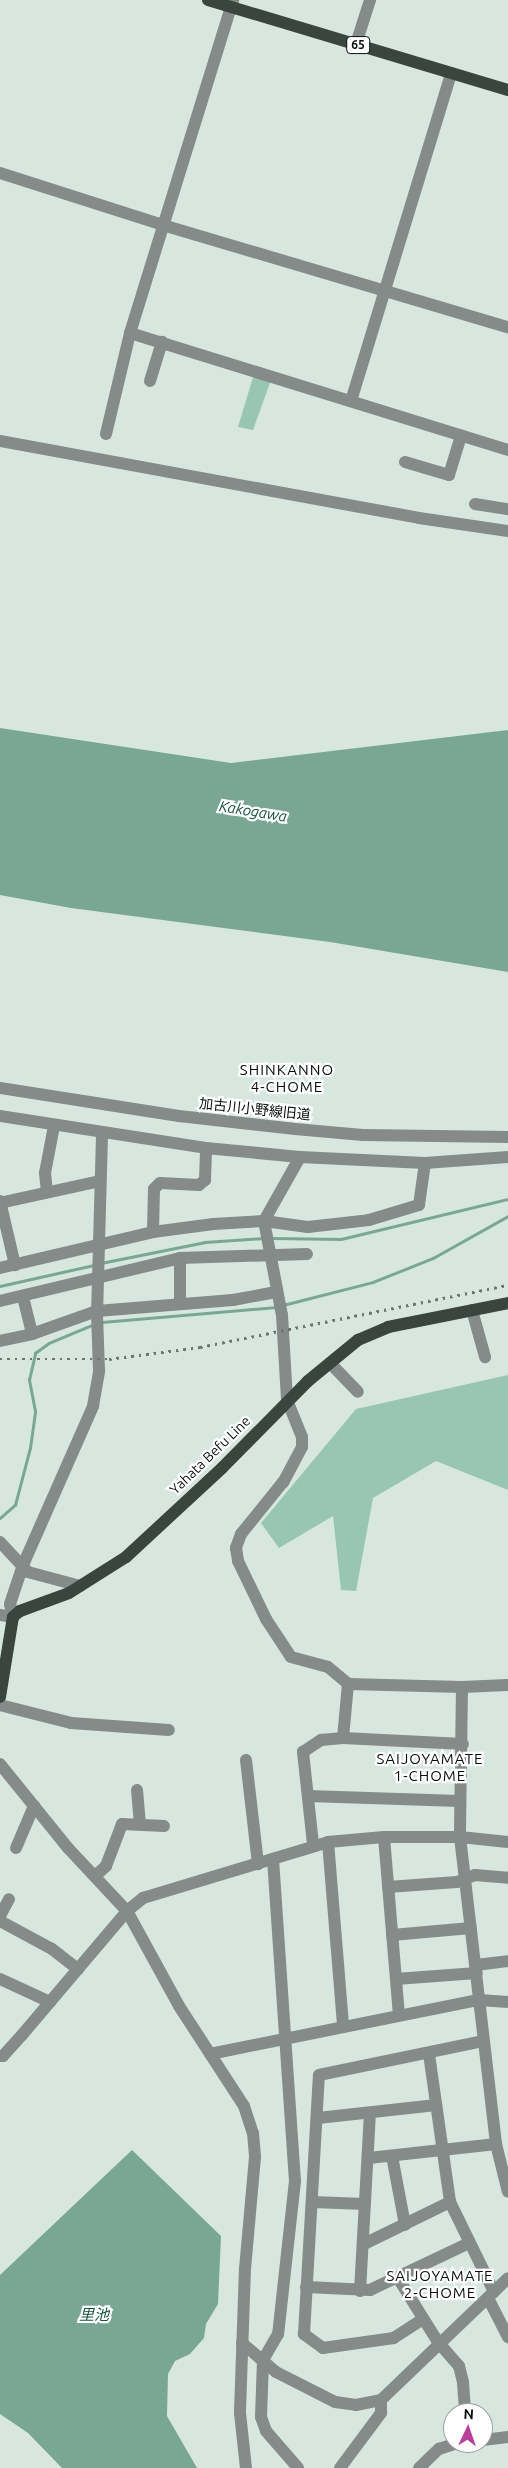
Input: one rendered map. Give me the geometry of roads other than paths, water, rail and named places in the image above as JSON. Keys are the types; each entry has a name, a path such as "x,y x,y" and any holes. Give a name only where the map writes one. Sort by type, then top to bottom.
{"main road":[{"name":"65","path":"208,0 232,4 508,90"},
{"name":"Yahata Befu Line","path":"13,1617 80,1586 126,1556 222,1468 287,1400 358,1340 388,1327 508,1303"},
{"path":"0,1697 13,1617"}],"street":[{"path":"356,44 370,0"},
{"path":"106,434 130,332 166,226 232,4"},
{"path":"351,401 451,73"},
{"path":"0,173 166,226 385,288 508,327"},
{"path":"130,332 508,450"},
{"path":"150,381 162,342"},
{"path":"404,462 449,475 461,436"},
{"path":"0,441 419,518 508,531"},
{"path":"475,504 508,509"},
{"name":"加古川小野線旧道","path":"0,1088 179,1116 305,1130 389,1136 508,1138"},
{"path":"0,1116 54,1126 206,1148 300,1157 425,1163 508,1157"},
{"path":"47,1192 45,1173 54,1126"},
{"path":"0,1615 13,1617 10,1604 24,1565 93,1406 99,1371 97,1313 102,1133"},
{"path":"153,1232 154,1189 160,1183 199,1185 205,1180 206,1148"},
{"path":"300,1157 265,1223 276,1292 282,1315 287,1400 302,1437 302,1447 283,1482 241,1534 236,1548 238,1561 266,1618 291,1657 328,1667 348,1684 462,1687 507,1685"},
{"path":"0,1268 153,1232 265,1223 308,1227 369,1220 419,1205 425,1163"},
{"path":"15,1265 0,1203 100,1181"},
{"path":"0,1302 180,1258 270,1253 307,1254"},
{"path":"180,1258 180,1302"},
{"path":"0,1341 32,1334 97,1313 180,1302 233,1300 276,1292"},
{"path":"22,1296 32,1334"},
{"path":"472,1310 484,1357"},
{"path":"330,1363 358,1392"},
{"path":"0,1542 24,1565 28,1572 80,1586"},
{"path":"343,1738 348,1684"},
{"path":"462,1687 463,1744 460,1837 496,2144 508,2192"},
{"path":"0,1705 71,1723 170,1730"},
{"path":"313,1844 303,1752 321,1740 343,1738 463,1744"},
{"path":"246,1760 258,1864"},
{"path":"0,1764 94,1876 127,1910 210,2054 244,2106 253,2133 256,2157 245,2268 242,2344 240,2413 246,2468"},
{"path":"137,1790 140,1824"},
{"path":"308,1796 460,1802"},
{"path":"16,1848 34,1806"},
{"path":"94,1876 106,1866 118,1840 120,1826 140,1824 164,1826"},
{"path":"384,1837 399,2015"},
{"path":"0,2056 3,2056 50,2002 127,1910 143,1898 258,1864 313,1844 384,1837 460,1837 508,1842"},
{"path":"328,1842 343,2025"},
{"path":"273,1859 286,2036 284,2046 295,2148 295,2181 278,2334 263,2360 261,2417 266,2431 298,2468"},
{"path":"388,1888 457,1882 475,1875 508,1878"},
{"path":"0,1916 9,1899"},
{"path":"0,1921 52,1949 78,1969"},
{"path":"392,1935 471,1928"},
{"path":"396,1979 476,1969 508,1961"},
{"path":"0,1979 50,2002"},
{"path":"210,2054 286,2036 479,2000 508,2002"},
{"path":"423,2319 394,2338 323,2348 304,2334 319,2075 483,2042"},
{"path":"428,2054 450,2202 508,2337"},
{"path":"318,2118 370,2114 436,2105"},
{"path":"360,2291 370,2114"},
{"path":"369,2158 442,2148 496,2144"},
{"path":"392,2156 405,2225"},
{"path":"312,2202 365,2204"},
{"path":"364,2244 450,2202"},
{"path":"306,2287 360,2291 398,2278 469,2243"},
{"path":"398,2278 438,2342 458,2366 464,2382 465,2403"},
{"path":"242,2344 301,2387 335,2402 356,2405 381,2400 438,2342 508,2278"},
{"path":"340,2468 381,2413 381,2400"},
{"path":"493,2439 508,2437"},
{"path":"419,2468 439,2449 443,2448"}],"water":[{"name":"Kakogawa","path":"0,728 231,763 508,730 508,972 330,942 71,908 0,895"},
{"name":"里池","path":"132,2150 221,2236 218,2304 206,2324 204,2338 190,2354 175,2361 168,2374 167,2416 197,2468 62,2468 28,2433 0,2414 0,2275"}],"waterway":[{"path":"272,1238 341,1239 508,1199"},
{"path":"283,1305 373,1282 433,1258 508,1216"},
{"path":"101,1263 205,1242 264,1238"},
{"path":"0,1286 94,1265"},
{"path":"102,1322 276,1307"},
{"path":"0,1518 15,1505 30,1448 35,1411 29,1380 35,1353 49,1343 92,1325"}],"railway":[{"path":"0,1359 109,1359 200,1347 508,1285"}],"district":[{"name":"SHINKANNO 4-CHOME","path":"287,1078"},
{"name":"SAIJOYAMATE 1-CHOME","path":"430,1766"},
{"name":"SAIJOYAMATE 2-CHOME","path":"440,2284"}]}
